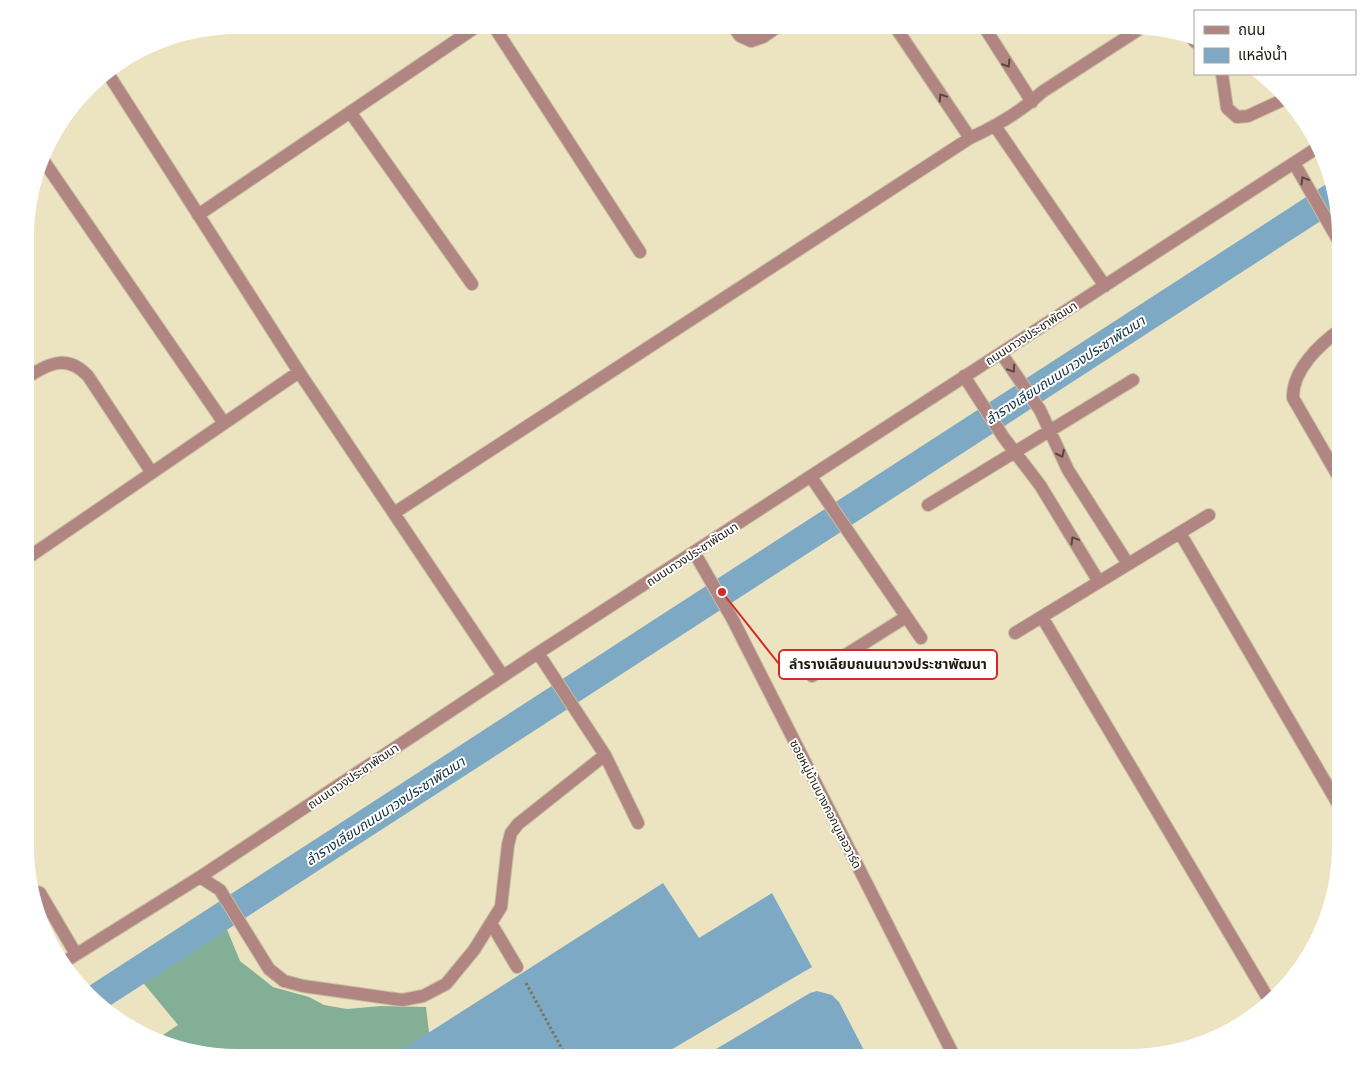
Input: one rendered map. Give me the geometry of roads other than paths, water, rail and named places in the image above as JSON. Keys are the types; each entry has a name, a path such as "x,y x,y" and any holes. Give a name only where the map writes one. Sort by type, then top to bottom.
{"street":[{"path":"198,215 466,34"},
{"path":"499,34 640,252"},
{"path":"739,34 751,41 767,34"},
{"path":"900,34 970,138"},
{"path":"989,34 1032,102"},
{"path":"394,513 970,138 995,126 1032,102 1042,92 1132,34"},
{"path":"1222,75 1228,108 1237,117 1248,116 1280,101"},
{"path":"111,78 299,372 503,676"},
{"path":"350,112 472,284"},
{"path":"995,126 1104,286"},
{"name":"ถนนนาวงประชาพัฒนา","path":"68,959 200,877 538,653 1313,151"},
{"path":"1294,163 1332,229"},
{"path":"47,165 224,423"},
{"path":"1332,335 1310,358 1296,380 1293,392 1293,398 1332,466"},
{"path":"1001,353 1040,410 1068,470 1128,564"},
{"path":"34,373 45,366 61,362 77,365 88,376 152,473"},
{"path":"34,554 299,372"},
{"path":"964,376 1004,438 1040,485 1099,582"},
{"path":"928,505 1133,380"},
{"path":"811,477 921,638"},
{"path":"1015,633 1209,515"},
{"path":"1180,533 1332,795"},
{"name":"ซอยหมู่บ้านบางกอกบูเลอวาร์ด","path":"694,552 733,620 950,1049"},
{"path":"812,676 906,617"},
{"path":"1042,617 1267,996"},
{"path":"538,653 605,755 638,822"},
{"path":"200,877 220,890 239,925 269,969 284,981 304,986 402,1000 423,996 446,984 474,950 501,907 511,833 518,824 605,755"},
{"path":"40,893 76,954"},
{"path":"491,923 517,967"}],"water":[{"path":"663,883 699,938 772,893 812,967 672,1049 403,1049"},
{"path":"817,991 832,995 839,1002 863,1049 716,1049 810,993"}],"waterway":[{"name":"ลำรางเลียบถนนนาวงประชาพัฒนา","path":"99,996 1329,199"}],"place":[{"name":"ลำรางเลียบถนนนาวงประชาพัฒนา","path":"722,592"}]}
